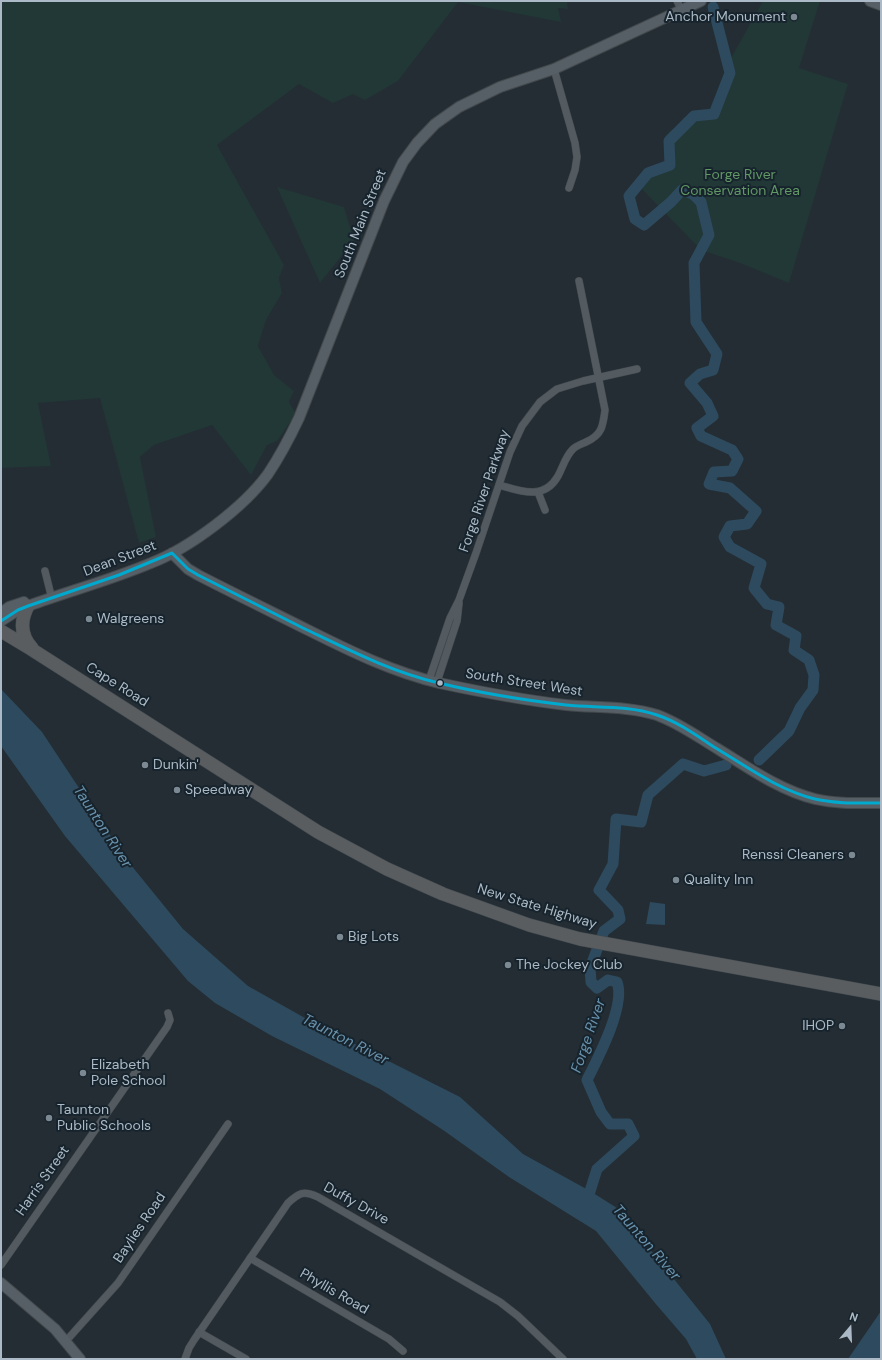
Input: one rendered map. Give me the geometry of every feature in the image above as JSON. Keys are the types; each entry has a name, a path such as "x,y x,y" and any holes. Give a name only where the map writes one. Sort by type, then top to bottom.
{"highway":[{"path":"28,606 23,616 22,631 27,641 38,653"},
{"name":"Cape Road","path":"1,631 215,766"},
{"name":"New State Highway","path":"215,766 322,835 406,878 443,894 502,916 608,945 881,994"}],"main road":[{"name":"South Main Street","path":"172,553 207,531 243,502 267,475 283,450 299,418 384,201 403,162 417,143 435,124 469,101 500,87 554,69 701,1"},
{"path":"870,1 881,5"},
{"name":"Dean Street","path":"1,621 18,610 28,606 152,563 172,553"},
{"name":"South Street West","path":"172,553 188,569 198,575 356,654 387,667 433,681 535,701 573,706 617,708 648,713 682,727 762,777 789,790 808,797 830,801 881,803"},
{"name":"Dean Street","path":"1,613 12,606 78,589"},
{"path":"1,1283 43,1318 66,1341 80,1359"}],"street":[{"path":"676,1 682,11"},
{"path":"554,69 575,143 577,157 569,188"},
{"path":"499,485 528,493 538,492 551,485 557,477 566,458 574,448 596,438 604,422 605,410 579,281"},
{"name":"Forge River Parkway","path":"433,681 457,620 459,600 520,429 540,402 551,393 566,386 637,369"},
{"path":"538,492 545,510"},
{"path":"45,571 51,595"},
{"name":"Harris Street","path":"1,1265 167,1028 170,1020 168,1013"},
{"name":"Baylies Road","path":"66,1341 115,1286 228,1124"},
{"name":"Duffy Drive","path":"185,1359 189,1348 199,1332 288,1203 298,1195 305,1192 384,1234 500,1302 518,1316 563,1359"},
{"name":"Phyllis Road","path":"250,1258 389,1339 403,1351"},
{"path":"199,1332 246,1359"}],"green space":[{"path":"1,1 567,1 568,9 558,8 561,22 458,2 398,81 365,100 353,94 333,103 299,84 217,145 284,265 279,278 282,293 266,320 258,346 274,375 294,391 289,402 296,414 277,441 267,445 251,475 212,425 154,445 140,457 156,537 139,543 100,398 38,403 51,466 1,468"},
{"name":"Forge River Conservation Area","path":"763,1 820,1 799,68 848,84 789,283 740,263 701,250 639,186 640,180 644,176 665,167 667,163 664,142 670,131 676,128 691,112 694,111 709,115 712,112 719,94 728,78 728,71 726,67"},
{"path":"277,187 344,207 354,240 320,283"}],"water":[{"name":"Taunton River","path":"1,689 42,732 126,859 183,929 248,986 321,1027 460,1097 523,1154 590,1191 617,1208 710,1324 726,1359 697,1359 686,1339 596,1231 509,1177 443,1130 380,1089 272,1036 215,1003 188,981 65,836 1,746"},
{"path":"650,902 665,904 665,925 646,924"},
{"path":"881,1311 881,1359 848,1359"}],"waterway":[{"name":"Forge River","path":"713,7 730,73 714,114 694,116 669,141 670,165 648,173 629,196 635,219 644,225 671,202 682,190 693,194 701,202 709,235 694,263 696,322 717,354 713,370 700,374 690,383 707,403 713,416 697,428 701,436 732,450 738,459 732,471 714,472 709,484 730,488 756,511 747,524 730,526 724,537 730,547 761,564 754,588 767,604 779,607 776,625 796,636 794,650 809,660 814,675 813,690 800,708 789,731 759,760"},
{"name":"Forge River","path":"586,1204 597,1169 634,1136 628,1124 610,1124 601,1112 587,1080 610,1031 618,1004 619,992 617,982 608,980 597,988 591,982 590,968 604,931 620,919 618,910 599,890 613,864 616,819 641,822 648,795 683,764 704,771 726,765"}],"transit line":[{"path":"1,621 18,610 28,606 119,575 172,553 188,569 198,575 336,644 404,673 454,687 486,693 566,705 623,708 646,712 680,725 763,777 788,790 815,799 832,802 881,803"}],"place":[{"name":"Anchor Monument","path":"794,17"},
{"name":"Walgreens","path":"89,619"},
{"name":"Dunkin'","path":"145,765"},
{"name":"Speedway","path":"177,790"},
{"name":"Renssi Cleaners","path":"852,855"},
{"name":"Quality Inn","path":"676,880"},
{"name":"Big Lots","path":"340,937"},
{"name":"The Jockey Club","path":"508,965"},
{"name":"IHOP","path":"842,1026"},
{"name":"Elizabeth Pole School","path":"83,1073"},
{"name":"Taunton Public Schools","path":"49,1118"}]}
